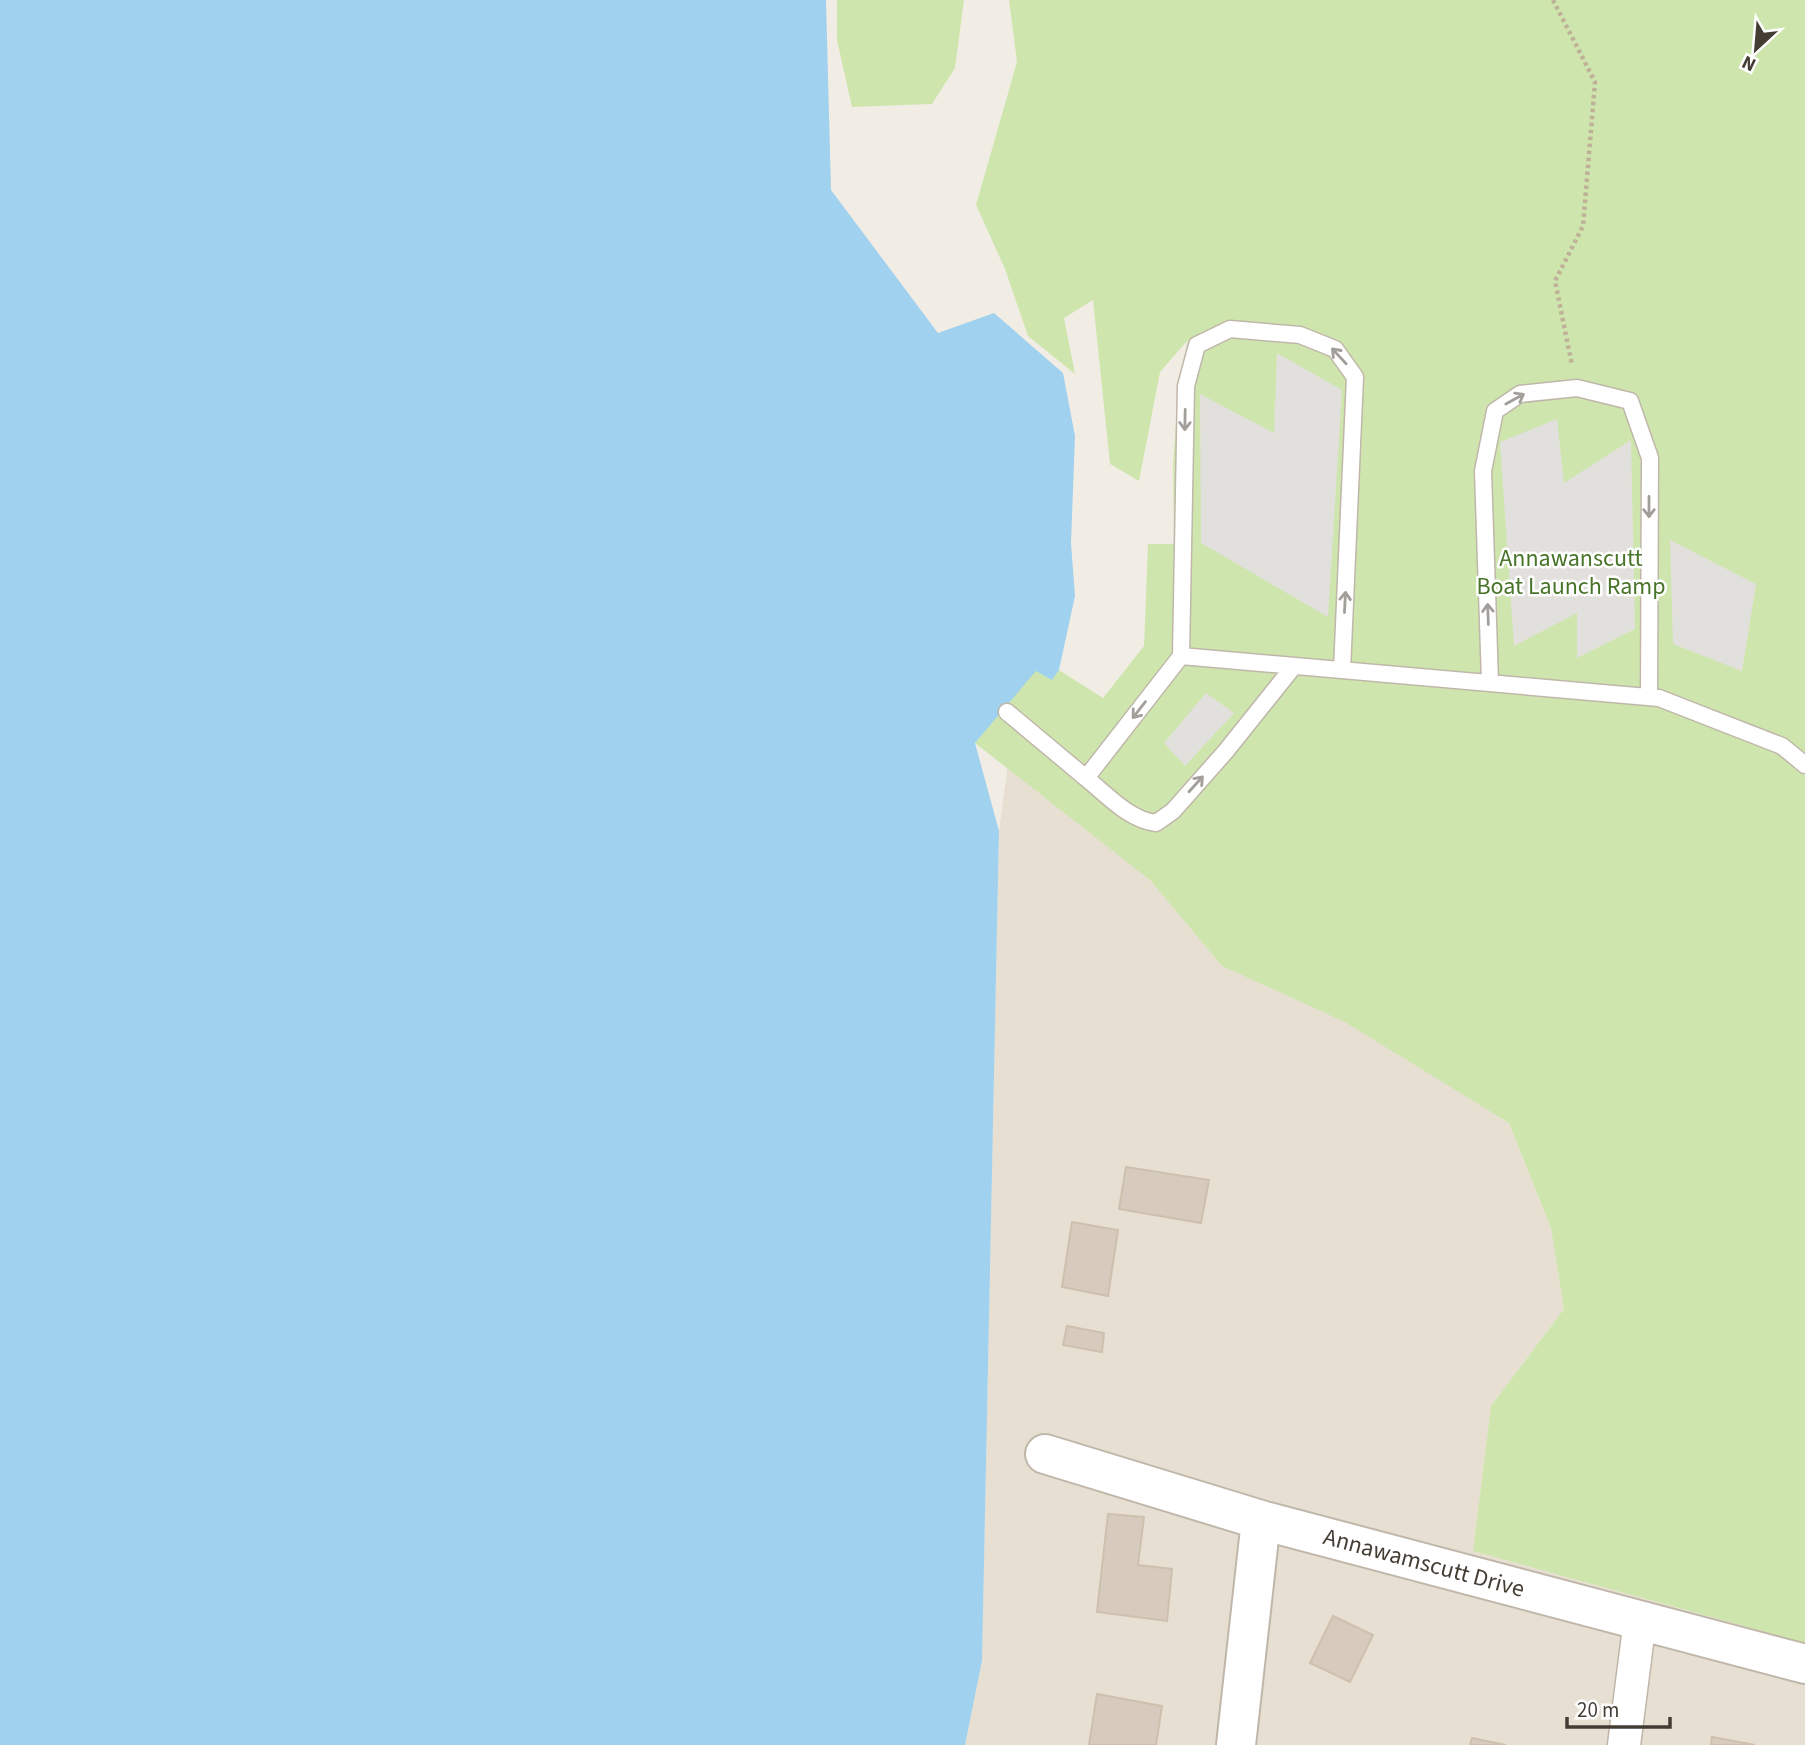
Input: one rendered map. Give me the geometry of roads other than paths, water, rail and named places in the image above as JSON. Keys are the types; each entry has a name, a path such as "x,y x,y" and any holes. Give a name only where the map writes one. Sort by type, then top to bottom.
{"street":[{"name":"Annawamscutt Drive","path":"1045,1454 1261,1520 1805,1664"},
{"path":"1236,1745 1261,1520"},
{"path":"1624,1745 1640,1620"}],"lane":[{"path":"1086,778 1181,656 1186,386 1197,345 1230,329 1300,335 1335,349 1355,377 1342,670"},
{"path":"1490,682 1483,471 1495,411 1520,394 1577,388 1630,401 1650,458 1649,697"},
{"path":"1181,656 1659,698 1782,746 1805,765"},
{"path":"1007,712 1136,817 1156,823 1165,819 1226,751 1294,666"}],"water":[{"path":"0,0 826,0 831,190 938,333 994,313 1063,373 1075,436 1071,543 1075,596 1059,670 1052,680 1036,671 975,743 999,831 982,1661 965,1745 0,1745"}],"park label":[{"name":"Annawanscutt Boat Launch Ramp","path":"1571,572"}]}
